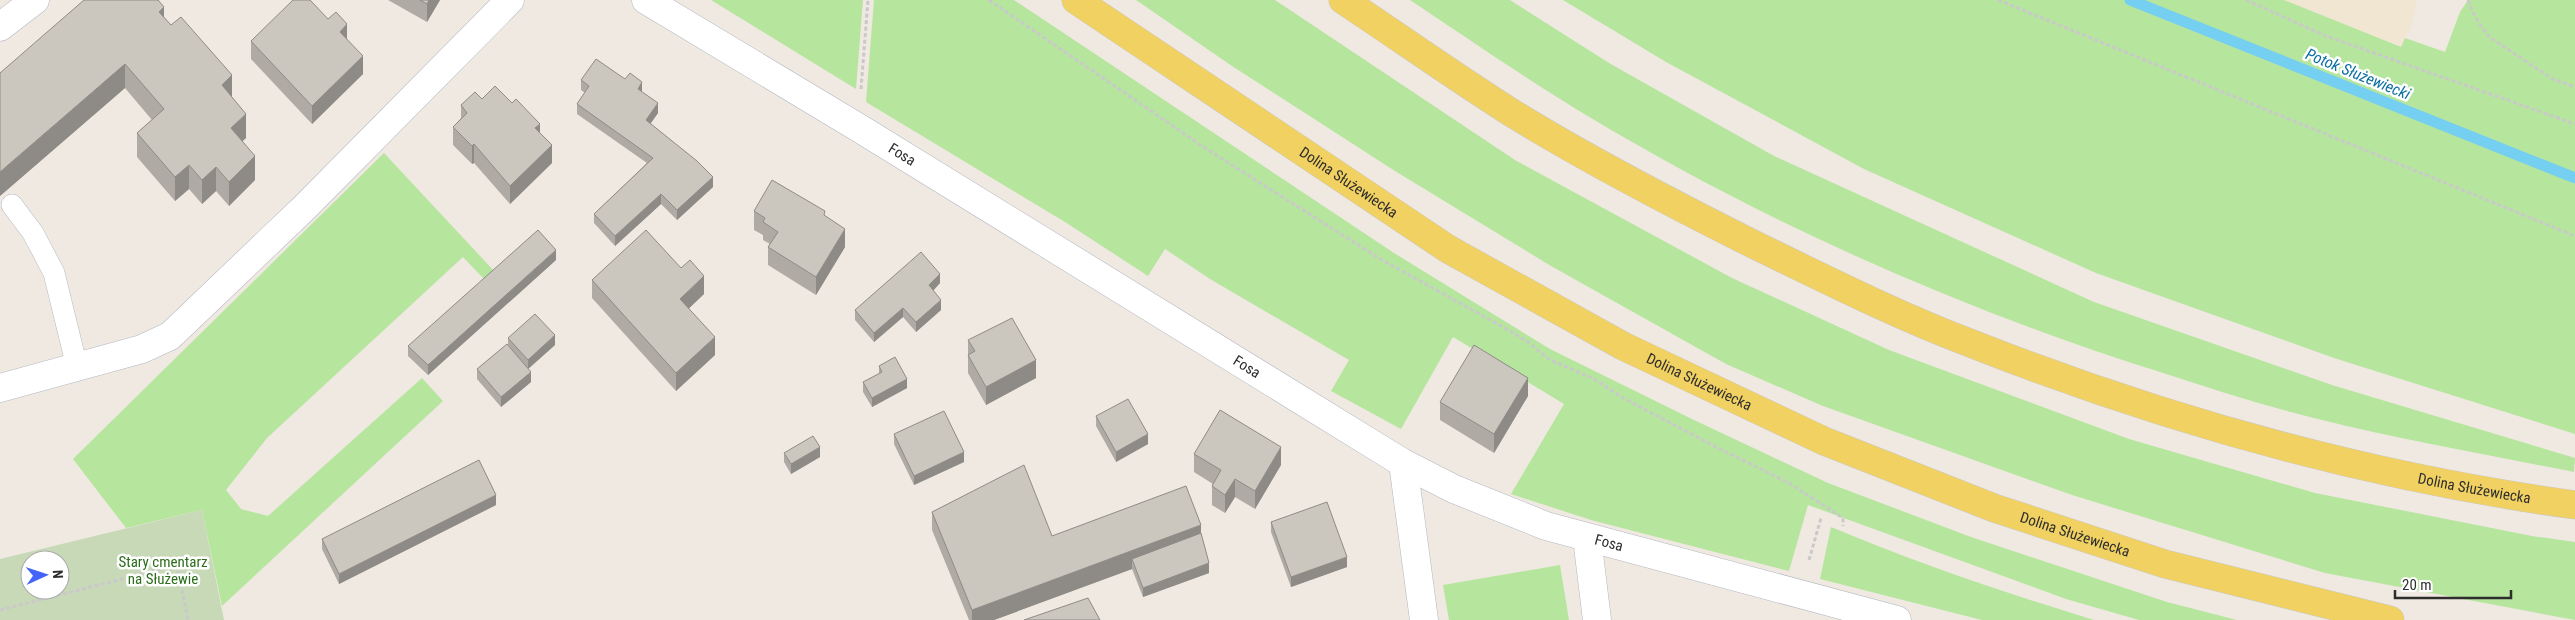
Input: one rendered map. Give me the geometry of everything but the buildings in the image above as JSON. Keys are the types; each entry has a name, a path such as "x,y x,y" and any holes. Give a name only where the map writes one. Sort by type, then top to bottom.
{"main road":[{"name":"Dolina Służewiecka","path":"1076,0 1448,249 1623,346 1824,441 1994,508 2165,564 2390,620"},
{"name":"Dolina Służewiecka","path":"1343,0 1513,113 1672,204 1840,287 1968,342 2099,391 2241,434 2414,476 2509,496 2575,505"}],"street":[{"path":"0,28 35,0"},
{"path":"0,388 142,349 170,336 306,207 510,0"},
{"name":"Fosa","path":"646,0 1403,463 1454,489 1546,526 1896,620"},
{"path":"1403,463 1424,620"},
{"path":"1587,538 1597,620"}],"lane":[{"path":"12,205 33,233 54,273 78,367"}],"path":[{"path":"858,128 868,0"},
{"path":"1998,0 2575,236"},
{"path":"2246,0 2326,36 2575,124"},
{"path":"2468,0 2475,17 2489,37 2553,79 2575,88"},
{"path":"1808,566 1821,518"},
{"path":"1842,518 1843,526"},
{"path":"0,610 177,565 188,620"}],"shaded area":[{"path":"2284,0 2417,0 2411,28 2401,47"}],"green space":[{"path":"711,0 863,0 856,89"},
{"path":"874,0 1014,0 1394,253 1550,349 1828,483 1971,537 2167,602 2237,620 2139,620 2066,599 1808,505 1789,571 1591,520 1511,494 1564,404 1453,337 1401,429 1331,391 1349,360 1210,279 1165,249 1148,276 1065,222 866,102"},
{"path":"1136,0 1275,0 1515,160 1732,278 1889,350 2129,439 2315,493 2532,536 2575,542 2575,620 2325,573 2072,495 1823,406 1726,364 1551,266 1395,171 1232,66"},
{"path":"1410,0 1510,0 1609,63 1774,156 2094,302 2332,385 2575,458 2574,472 2381,434 2278,409 2086,347 2012,321 1940,292 1868,262 1797,229 1659,157 1545,90"},
{"path":"1563,0 2284,0 2401,47 2405,38 2445,52 2460,12 2468,0 2575,0 2575,434 2334,358 2096,273 1864,169 1666,62"},
{"path":"384,153 495,272 485,280 463,257 267,438 226,490 241,509 268,516 422,378 443,401 222,606 202,510 126,528 73,459"},
{"name":"Stary cmentarz na Służewie","path":"202,510 224,620 0,620 0,559 20,554 20,600 70,600 70,550 37,550"},
{"path":"1831,527 1961,577 2094,620 1982,620 1820,579"},
{"path":"1560,565 1569,620 1449,620 1443,585"}],"waterway":[{"name":"Potok Służewiecki","path":"2130,0 2575,178"}]}
